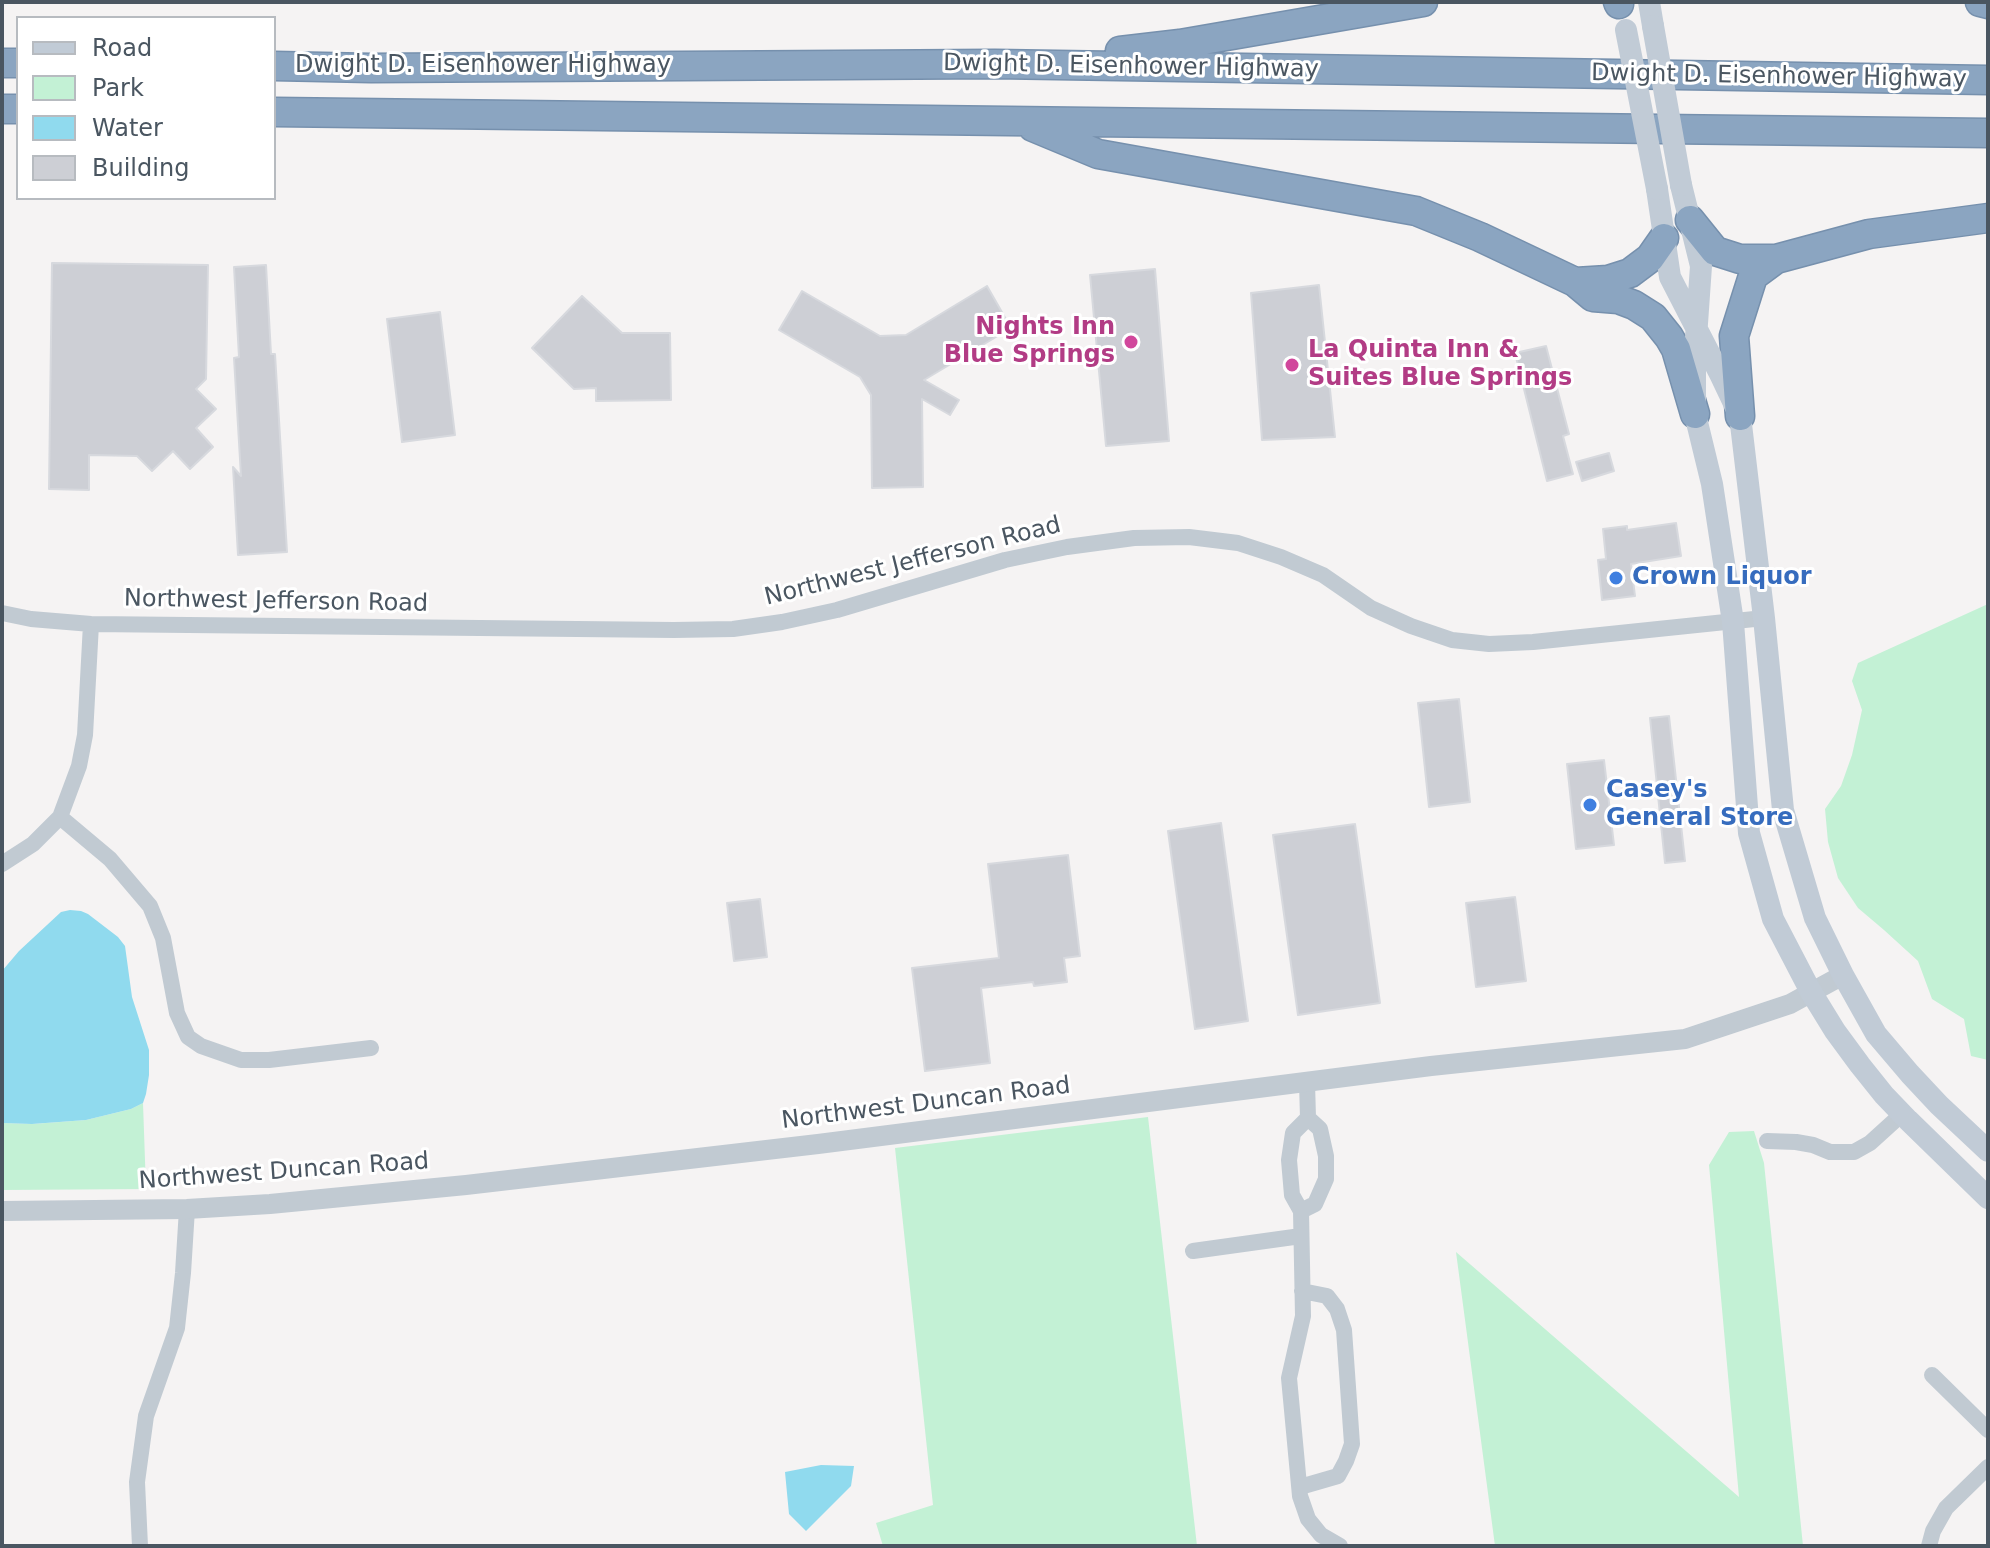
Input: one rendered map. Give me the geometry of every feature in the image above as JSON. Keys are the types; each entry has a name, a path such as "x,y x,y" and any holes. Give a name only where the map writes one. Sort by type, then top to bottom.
{"highway":[{"path":"995,64 1180,44 1423,2"},
{"path":"1980,2 1988,4"},
{"name":"Dwight D. Eisenhower Highway","path":"276,66 995,64 1988,80"},
{"name":"Dwight D. Eisenhower Highway","path":"276,112 1988,133"},
{"path":"1021,122 1098,154 1416,211 1480,237 1575,282 1593,297 1618,299 1653,317 1676,349 1695,414"},
{"path":"1690,220 1715,251 1740,259 1776,259 1869,234 1988,218"},
{"path":"1575,282 1608,280 1630,273 1650,258 1664,238"},
{"path":"1740,416 1734,336 1753,276 1776,259"}],"main road":[{"path":"1649,2 1681,185 1701,266 1695,352 1695,414 1712,484 1733,622 1749,833 1773,919 1811,992 1860,1065 1902,1114 1988,1198"},
{"path":"1620,9 1657,189 1670,277 1740,416 1783,810 1815,918 1876,1034 1929,1095 1988,1151"}],"street":[{"name":"Northwest Jefferson Road","path":"2,613 91,624 733,629 837,610 1005,560 1067,547 1134,538 1189,537 1238,543 1281,557 1323,575 1371,608 1452,640 1489,644 1533,642 1764,618"},
{"path":"2,864 33,844 60,817 79,766 85,735 91,624"},
{"path":"60,817 110,859 150,906 163,938 177,1013 188,1037 201,1046 241,1060 269,1060 371,1048"},
{"name":"Northwest Duncan Road","path":"2,1211 187,1209 466,1185 1431,1066 1685,1039 1790,1004 1843,975"},
{"path":"1301,1211 1315,1204 1326,1179 1326,1156 1320,1129 1308,1118 1307,1082"},
{"path":"1767,1141 1796,1142 1830,1152 1854,1152 1870,1143 1902,1114"},
{"path":"1308,1118 1293,1133 1289,1160 1292,1195 1301,1211 1303,1316 1289,1378 1300,1496 1308,1519 1321,1535 1340,1546"},
{"path":"140,1546 137,1482 146,1416 177,1328 187,1209"},
{"path":"1193,1251 1301,1236"},
{"path":"1300,1487 1338,1476 1352,1444 1344,1330 1337,1309 1327,1296 1302,1291"},
{"path":"1932,1375 1988,1430"},
{"path":"1929,1546 1933,1531 1946,1508 1988,1467"}],"green space":[{"path":"1988,604 1988,1060 1971,1056 1964,1019 1932,999 1918,961 1858,908 1838,878 1828,842 1825,809 1841,786 1852,755 1862,710 1852,681 1858,663"},
{"path":"143,1103 146,1189 2,1190 2,1123 86,1120"},
{"path":"1148,1117 1197,1546 883,1546 876,1523 933,1505 895,1148"},
{"path":"1754,1131 1764,1163 1803,1546 1495,1546 1456,1252 1739,1497 1709,1165 1729,1132"}],"water":[{"path":"70,910 88,914 125,946 132,997 149,1050 146,1094 143,1103 131,1109 86,1120 2,1123 2,971 61,912"},
{"path":"821,1465 854,1466 851,1486 806,1531 789,1514 785,1472"}],"building":[{"path":"52,263 208,265 206,379 196,389 216,409 196,428 213,447 190,469 173,451 152,471 137,456 89,455 89,490 49,489"},
{"path":"266,265 271,354 275,354 287,552 238,555 233,467 241,476 234,358 239,357 234,267"},
{"path":"1155,269 1169,441 1106,446 1090,275"},
{"name":"La Quinta Inn & Suites Blue Springs","path":"1319,285 1335,437 1262,440 1251,293"},
{"path":"987,286 1011,328 924,380 959,400 950,415 922,399 923,487 872,488 871,395 860,377 779,330 802,291 880,336 906,335"},
{"path":"582,296 622,333 670,333 671,400 596,401 596,388 574,389 532,348"},
{"path":"440,312 455,435 402,442 387,319"},
{"path":"1546,346 1569,434 1563,436 1573,474 1547,481 1515,353"},
{"path":"1609,453 1614,471 1582,481 1576,462"},
{"path":"1676,523 1681,556 1631,564 1635,596 1602,600 1598,560 1606,559 1603,529 1627,526 1627,530"},
{"path":"1459,699 1470,802 1429,807 1418,703"},
{"name":"Casey's General Store","path":"1669,716 1685,861 1665,863 1650,718"},
{"name":"Casey's General Store","path":"1604,760 1614,845 1576,849 1567,764"},
{"path":"1221,823 1248,1021 1195,1029 1168,831"},
{"path":"1355,824 1380,1003 1298,1015 1273,835"},
{"path":"1068,855 1080,956 1064,958 1067,982 981,988 990,1063 925,1071 912,968 999,958 988,864"},
{"path":"1515,897 1526,981 1476,987 1466,903"},
{"path":"760,899 767,957 734,961 727,903"}],"place":[{"name":"Nights Inn Blue Springs","path":"1131,342"},
{"name":"La Quinta Inn & Suites Blue Springs","path":"1292,365"},
{"name":"Crown Liquor","path":"1616,578"},
{"name":"Casey's General Store","path":"1590,805"}]}
